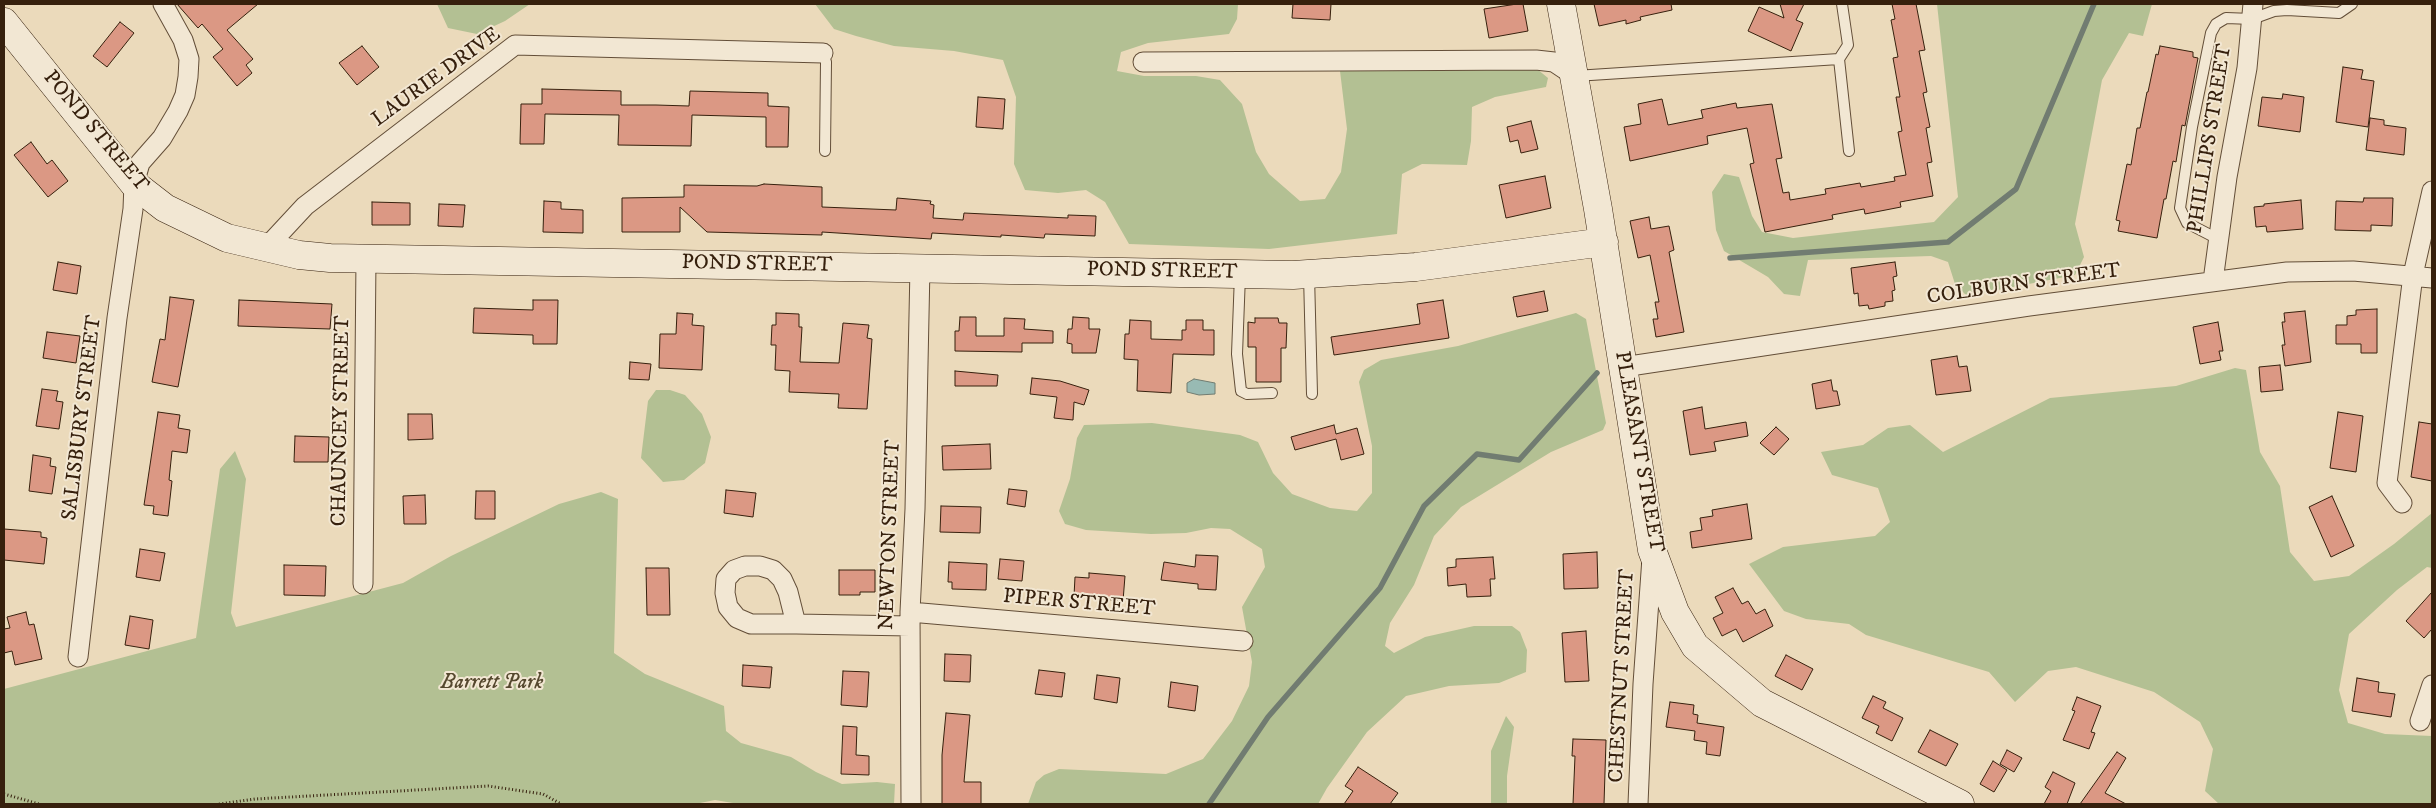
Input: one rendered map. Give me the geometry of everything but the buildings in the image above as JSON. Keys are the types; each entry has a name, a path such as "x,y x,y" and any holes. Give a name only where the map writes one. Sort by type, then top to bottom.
{"street":[{"name":"SALISBURY STREET","path":"78,657 117,318 133,209 134,184 140,163 162,138 178,111 185,95 188,77 189,58 183,40 163,4"},
{"name":"PLEASANT STREET","path":"1561,4 1604,242 1652,550 1675,612 1694,646 1762,703 1960,804"},
{"name":"PHILLIPS STREET","path":"2213,281 2227,177 2247,68 2253,11"},
{"name":"POND STREET","path":"4,22 134,184 165,208 227,238 299,255 366,258 1309,274 1416,267 1604,242"},
{"name":"LAURIE DRIVE","path":"266,248 306,206 515,45 822,53"},
{"path":"1143,62 1536,60 1554,62 1575,76"},
{"path":"2402,504 2387,483 2413,275 2432,191"},
{"name":"CHAUNCEY STREET","path":"363,584 366,258"},
{"name":"NEWTON STREET","path":"911,804 910,619 915,508 920,268"},
{"name":"COLBURN STREET","path":"1623,367 2213,281 2287,272 2354,271 2432,278"},
{"name":"CHESTNUT STREET","path":"1638,804 1643,684 1652,550"},
{"name":"PIPER STREET","path":"796,624 910,619 1243,641"},
{"path":"2420,721 2432,685"}],"lane":[{"path":"1842,4 1848,45 1839,59 1849,151"},
{"path":"2218,239 2188,223 2180,208 2180,195 2211,33 2216,24 2226,18 2253,11 2286,10 2340,13 2352,4"},
{"path":"822,53 826,62 825,151"},
{"path":"1575,76 1839,59"},
{"path":"1240,274 1237,354 1241,391 1247,394 1272,393"},
{"path":"1309,274 1312,394"}],"path":[{"path":"219,804 255,799 488,786 543,794 561,804"},
{"path":"4,794 39,804"}],"green space":[{"path":"437,4 530,4 505,21 477,34 448,28"},
{"path":"815,4 1238,4 1237,19 1229,34 1148,43 1121,52 1117,71 1144,76 1196,76 1220,80 1242,104 1256,152 1269,174 1300,201 1325,199 1341,172 1347,129 1340,71 1510,68 1537,69 1548,78 1546,87 1495,97 1472,107 1471,141 1467,165 1422,164 1402,174 1397,234 1269,249 1129,244 1105,202 1086,190 1058,193 1025,190 1014,164 1016,97 1003,60 954,51 894,46 856,36 834,29"},
{"path":"1937,4 2152,4 2143,36 2129,33 2102,80 2075,224 2084,257 2075,275 1967,296 1955,284 1948,262 1931,256 1808,260 1800,296 1784,294 1768,277 1724,251 1716,230 1712,192 1724,174 1739,177 1752,216 1762,232 1793,238 1934,222 1958,197"},
{"path":"1576,313 1586,319 1606,423 1603,430 1551,452 1461,507 1434,536 1414,585 1390,623 1385,646 1394,653 1425,637 1474,626 1512,626 1520,632 1527,650 1526,672 1499,683 1449,686 1406,696 1367,732 1327,788 1318,804 1028,804 1036,782 1044,775 1059,769 1166,774 1203,759 1232,721 1249,686 1252,662 1242,607 1265,567 1262,549 1230,529 1211,528 1186,533 1151,534 1086,530 1065,524 1059,511 1070,479 1077,438 1084,425 1152,423 1240,435 1258,442 1273,473 1292,494 1330,508 1357,511 1372,493 1372,446 1359,382 1364,370 1381,360 1458,346"},
{"path":"2235,368 2246,370 2260,452 2280,486 2290,552 2314,581 2349,576 2394,544 2432,513 2432,568 2427,567 2397,590 2349,634 2339,690 2348,723 2385,734 2432,736 2432,804 2219,804 2205,791 2213,749 2200,722 2154,692 2076,667 2048,671 2015,702 1989,672 1866,635 1849,624 1806,619 1784,611 1749,564 1783,547 1875,536 1890,522 1878,488 1832,475 1821,452 1863,445 1888,428 1910,425 1943,452 2050,398 2176,386"},
{"path":"656,390 670,390 685,395 702,414 711,437 705,463 684,480 663,482 641,458 648,401"},
{"name":"Barrett Park","path":"235,451 246,479 231,613 236,627 403,583 451,556 559,504 601,492 618,499 614,653 645,674 724,706 726,731 741,743 791,757 816,772 842,784 877,782 895,784 894,804 739,804 715,800 695,804 4,804 4,689 196,638 220,469"},
{"path":"1506,716 1514,727 1507,776 1507,804 1491,804 1491,751"}],"water":[{"path":"1194,379 1215,383 1215,394 1199,395 1187,392 1187,383"}],"waterway":[{"path":"1730,258 1948,242 2016,189 2094,4"},
{"path":"1209,804 1268,717 1380,588 1424,506 1477,454 1519,460 1597,373"}]}
